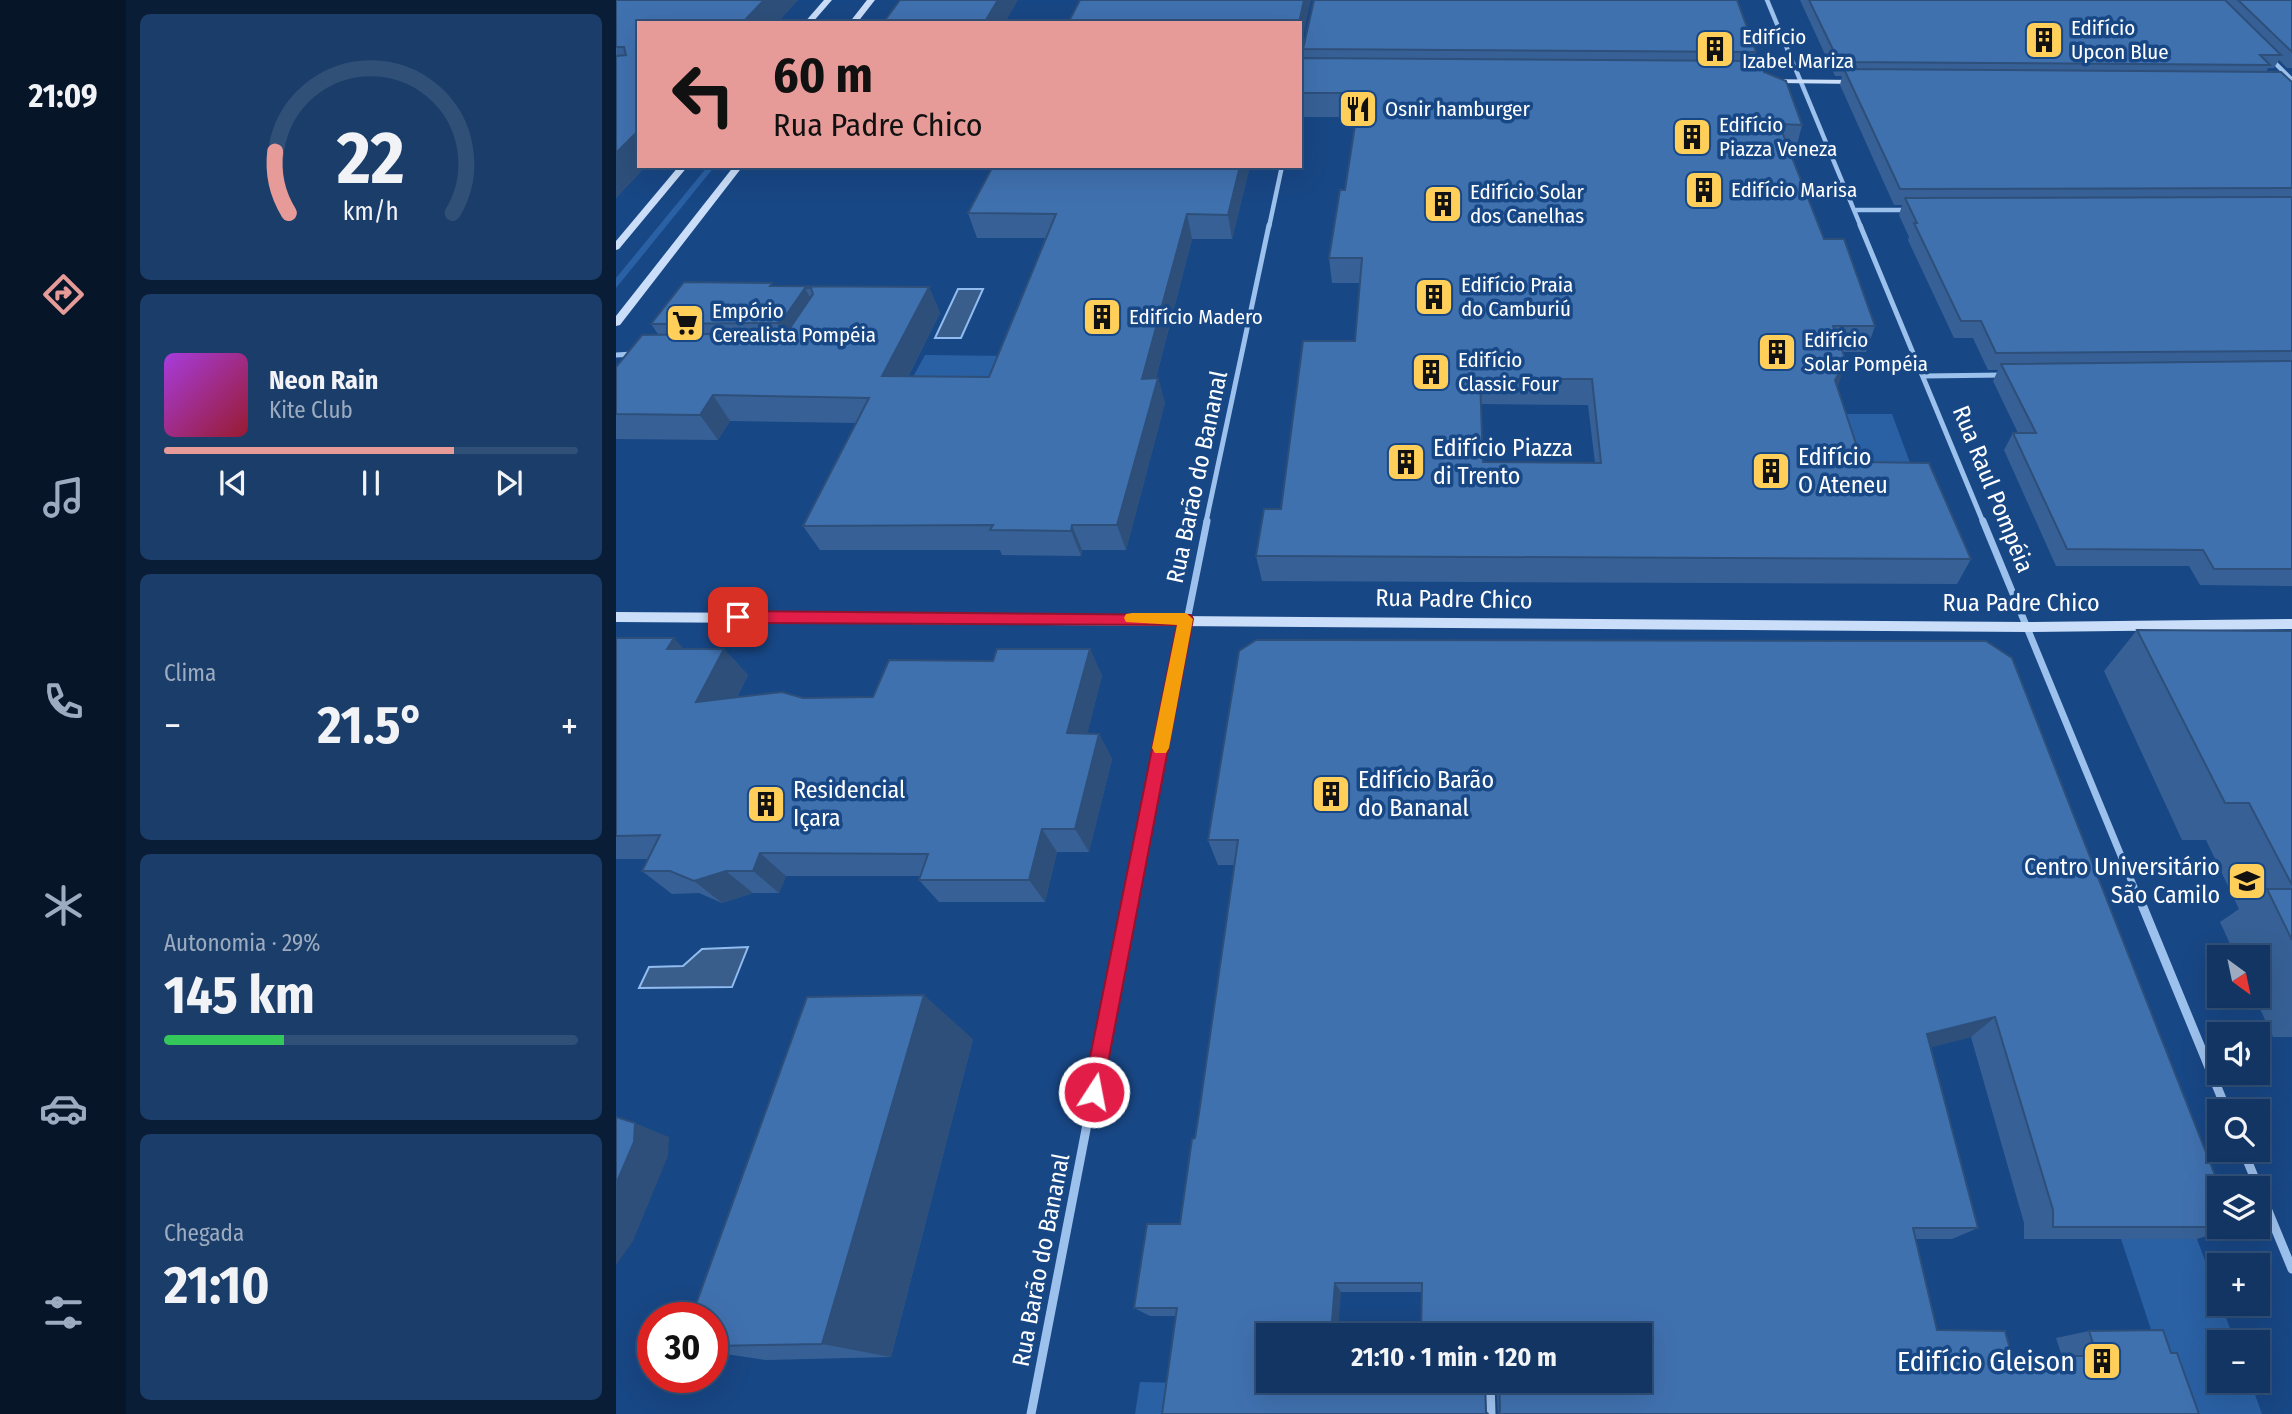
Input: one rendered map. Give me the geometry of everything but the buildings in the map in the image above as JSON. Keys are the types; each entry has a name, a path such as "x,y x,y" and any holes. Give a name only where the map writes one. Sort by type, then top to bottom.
{"street":[{"path":"810,21 828,0"},
{"path":"855,21 871,0"},
{"name":"Rua Raul Pompéia","path":"1767,0 2222,1099"},
{"path":"2264,52 2292,81"},
{"path":"1754,81 1871,82"},
{"path":"2280,83 2292,81"},
{"path":"616,247 682,168"},
{"path":"616,323 737,168"},
{"name":"Rua Barão do Bananal","path":"1031,1414 1186,619 1282,168"},
{"path":"1856,210 1911,210"},
{"path":"616,355 643,354"},
{"path":"1924,376 2014,375"},
{"name":"Rua Padre Chico","path":"616,617 2027,626 2292,624"},
{"path":"2248,1162 2292,1269"},
{"path":"1490,1393 1491,1414"}],"shaded area":[{"path":"706,168 713,168 616,288 616,278"},
{"path":"958,289 983,289 961,338 935,338"},
{"path":"925,355 1007,356 991,391 906,390"},
{"path":"1836,414 1892,414 1928,511 1867,511"},
{"path":"748,947 732,987 639,988 649,967 683,966 702,949"},
{"path":"2121,1239 2197,1239 2207,1266 2207,1316 2225,1316 2231,1330 2207,1330 2207,1393 2254,1393 2262,1414 2179,1414"},
{"path":"1140,1382 1182,1383 1178,1414 1135,1414"}],"slow traffic":[{"path":"1132,618 1186,619 1161,748"}],"place":[{"name":"Edifício Upcon Blue","path":"2044,40"},
{"name":"Edifício Izabel Mariza","path":"1715,49"},
{"name":"Osnir hamburger","path":"1358,109"},
{"name":"Edifício Piazza Veneza","path":"1692,137"},
{"name":"Edifício Marisa","path":"1704,190"},
{"name":"Edifício Solar dos Canelhas","path":"1443,204"},
{"name":"Edifício Praia do Camburiú","path":"1434,297"},
{"name":"Edifício Madero","path":"1102,317"},
{"name":"Empório Cerealista Pompéia","path":"685,323"},
{"name":"Edifício Solar Pompéia","path":"1777,352"},
{"name":"Edifício Classic Four","path":"1431,372"},
{"name":"Edifício Piazza di Trento","path":"1406,462"},
{"name":"Edifício O Ateneu","path":"1771,471"},
{"name":"Edifício Barão do Bananal","path":"1331,794"},
{"name":"Residencial Içara","path":"766,804"},
{"name":"Centro Universitário São Camilo","path":"2247,881"},
{"name":"Edifício Gleison","path":"2102,1361"}],"route":[{"path":"738,617 1186,619 1094,1092"}]}
